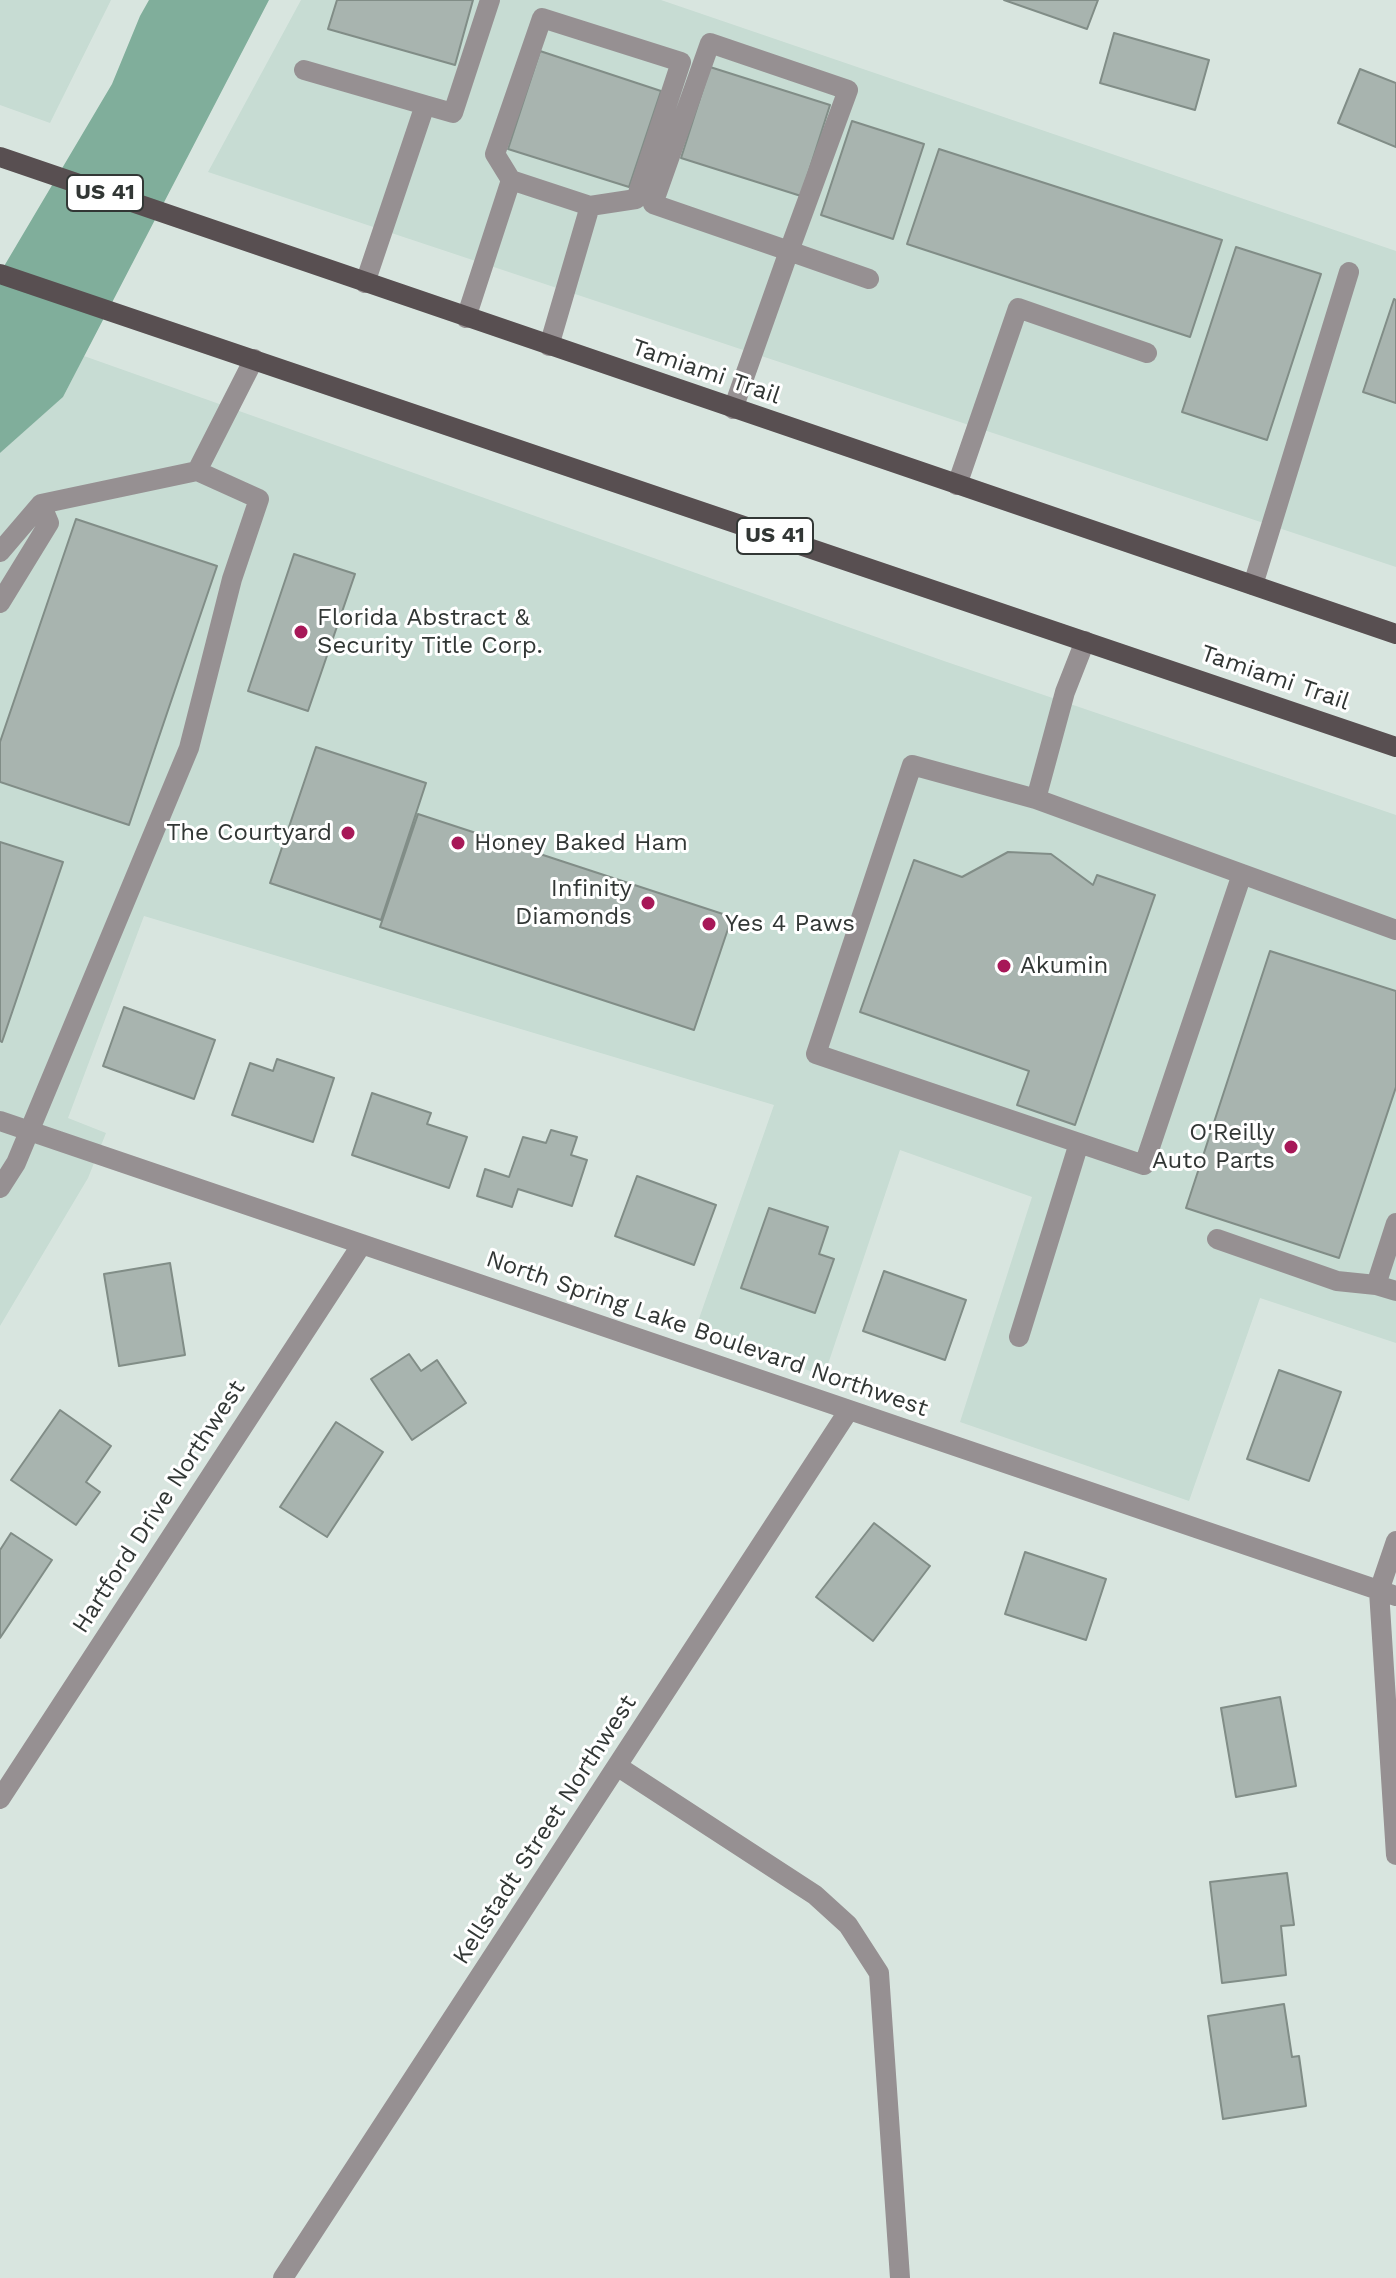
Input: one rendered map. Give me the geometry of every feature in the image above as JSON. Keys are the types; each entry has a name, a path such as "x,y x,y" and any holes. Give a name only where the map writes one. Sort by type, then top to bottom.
{"main road":[{"name":"Tamiami Trail","path":"0,157 1396,634"},
{"name":"Tamiami Trail","path":"0,274 1396,747"}],"street":[{"path":"304,70 453,113 490,0"},
{"path":"542,18 681,62 636,199 590,206 511,180 495,154 542,18"},
{"path":"733,409 789,251 848,90 710,43 653,204 789,251 869,279"},
{"path":"365,283 425,105"},
{"path":"466,318 511,180"},
{"path":"549,346 590,206"},
{"path":"1253,585 1349,272"},
{"path":"957,485 1018,308 1147,353"},
{"path":"197,471 254,359"},
{"path":"0,552 41,504 197,471 259,499 232,579 189,748 30,1131 16,1163 0,1188"},
{"path":"0,603 49,523 41,504"},
{"path":"1036,799 1065,692 1085,641"},
{"path":"1242,874 1144,1165 816,1054 912,765 1036,799 1396,930"},
{"name":"North Spring Lake Boulevard Northwest","path":"0,1121 1388,1593"},
{"path":"1019,1337 1079,1143"},
{"path":"1217,1239 1337,1281 1386,1288 1396,1223"},
{"name":"Hartford Drive Northwest","path":"0,1799 362,1244"},
{"name":"Kellstadt Street Northwest","path":"283,2278 849,1410"},
{"path":"1396,1541 1388,1593 1396,1855"},
{"path":"617,1766 815,1895 848,1925 879,1973 900,2278"}],"shaded area":[{"path":"0,0 111,0 50,123 0,105"},
{"path":"149,0 269,0 63,397 0,453 0,273 112,84"},
{"path":"301,0 661,0 1396,251 1396,567 208,172"},
{"path":"84,356 944,661 1396,815 1396,1343 1260,1298 1189,1501 960,1422 1032,1197 900,1150 824,1376 695,1330 774,1105 144,916 68,1118 106,1133 88,1178 0,1326 0,453 63,397"}],"building":[{"path":"337,0 473,0 455,65 328,29"},
{"path":"1004,0 1098,0 1087,29"},
{"path":"1114,33 1209,60 1195,110 1100,83"},
{"path":"540,51 661,91 629,187 508,149"},
{"path":"710,67 830,105 801,196 681,158"},
{"path":"1360,69 1396,83 1396,147 1338,123"},
{"path":"852,121 924,144 893,239 821,215"},
{"path":"939,149 1222,240 1190,337 907,244"},
{"path":"1236,247 1321,274 1267,440 1182,412"},
{"path":"1396,300 1396,403 1363,392"},
{"path":"76,519 217,566 129,825 0,782 0,742"},
{"name":"Florida Abstract & Security Title Corp.","path":"294,554 355,574 308,711 248,691"},
{"name":"The Courtyard","path":"316,747 426,783 381,920 270,883"},
{"path":"418,814 732,917 694,1030 380,927"},
{"path":"0,842 63,862 2,1042 0,1041"},
{"name":"Akumin","path":"1008,852 1051,854 1093,885 1097,875 1155,895 1075,1125 1017,1105 1029,1071 860,1012 914,860 962,877"},
{"name":"O'Reilly Auto Parts","path":"1270,951 1396,991 1396,1087 1339,1258 1186,1208"},
{"path":"124,1007 215,1040 194,1099 103,1066"},
{"path":"277,1059 334,1078 313,1142 232,1115 250,1063 273,1071"},
{"path":"372,1093 431,1113 427,1124 467,1137 449,1188 352,1155"},
{"path":"551,1130 577,1137 571,1155 587,1160 572,1206 518,1189 512,1207 477,1196 485,1169 509,1177 523,1137 546,1143"},
{"path":"637,1176 716,1205 694,1265 615,1236"},
{"path":"769,1208 828,1227 819,1254 834,1259 815,1313 741,1288"},
{"path":"170,1263 185,1355 119,1366 104,1274"},
{"path":"884,1271 966,1300 945,1360 863,1331"},
{"path":"409,1354 421,1371 437,1360 466,1403 412,1440 371,1379"},
{"path":"1279,1370 1341,1392 1309,1481 1247,1459"},
{"path":"60,1410 111,1446 86,1482 100,1492 76,1525 11,1480"},
{"path":"336,1422 383,1452 327,1537 280,1507"},
{"path":"874,1523 930,1566 873,1641 816,1597"},
{"path":"11,1533 52,1560 0,1638 0,1550"},
{"path":"1025,1552 1106,1579 1086,1640 1005,1614"},
{"path":"1280,1697 1296,1786 1236,1797 1221,1708"},
{"path":"1287,1873 1294,1925 1281,1926 1286,1975 1222,1983 1210,1882"},
{"path":"1284,2004 1292,2057 1299,2056 1306,2106 1223,2119 1208,2016"}],"place":[{"name":"Florida Abstract & Security Title Corp.","path":"301,632"},
{"name":"The Courtyard","path":"348,833"},
{"name":"Honey Baked Ham","path":"458,843"},
{"name":"Infinity Diamonds","path":"648,903"},
{"name":"Yes 4 Paws","path":"709,924"},
{"name":"Akumin","path":"1004,966"},
{"name":"O'Reilly Auto Parts","path":"1291,1147"}]}
